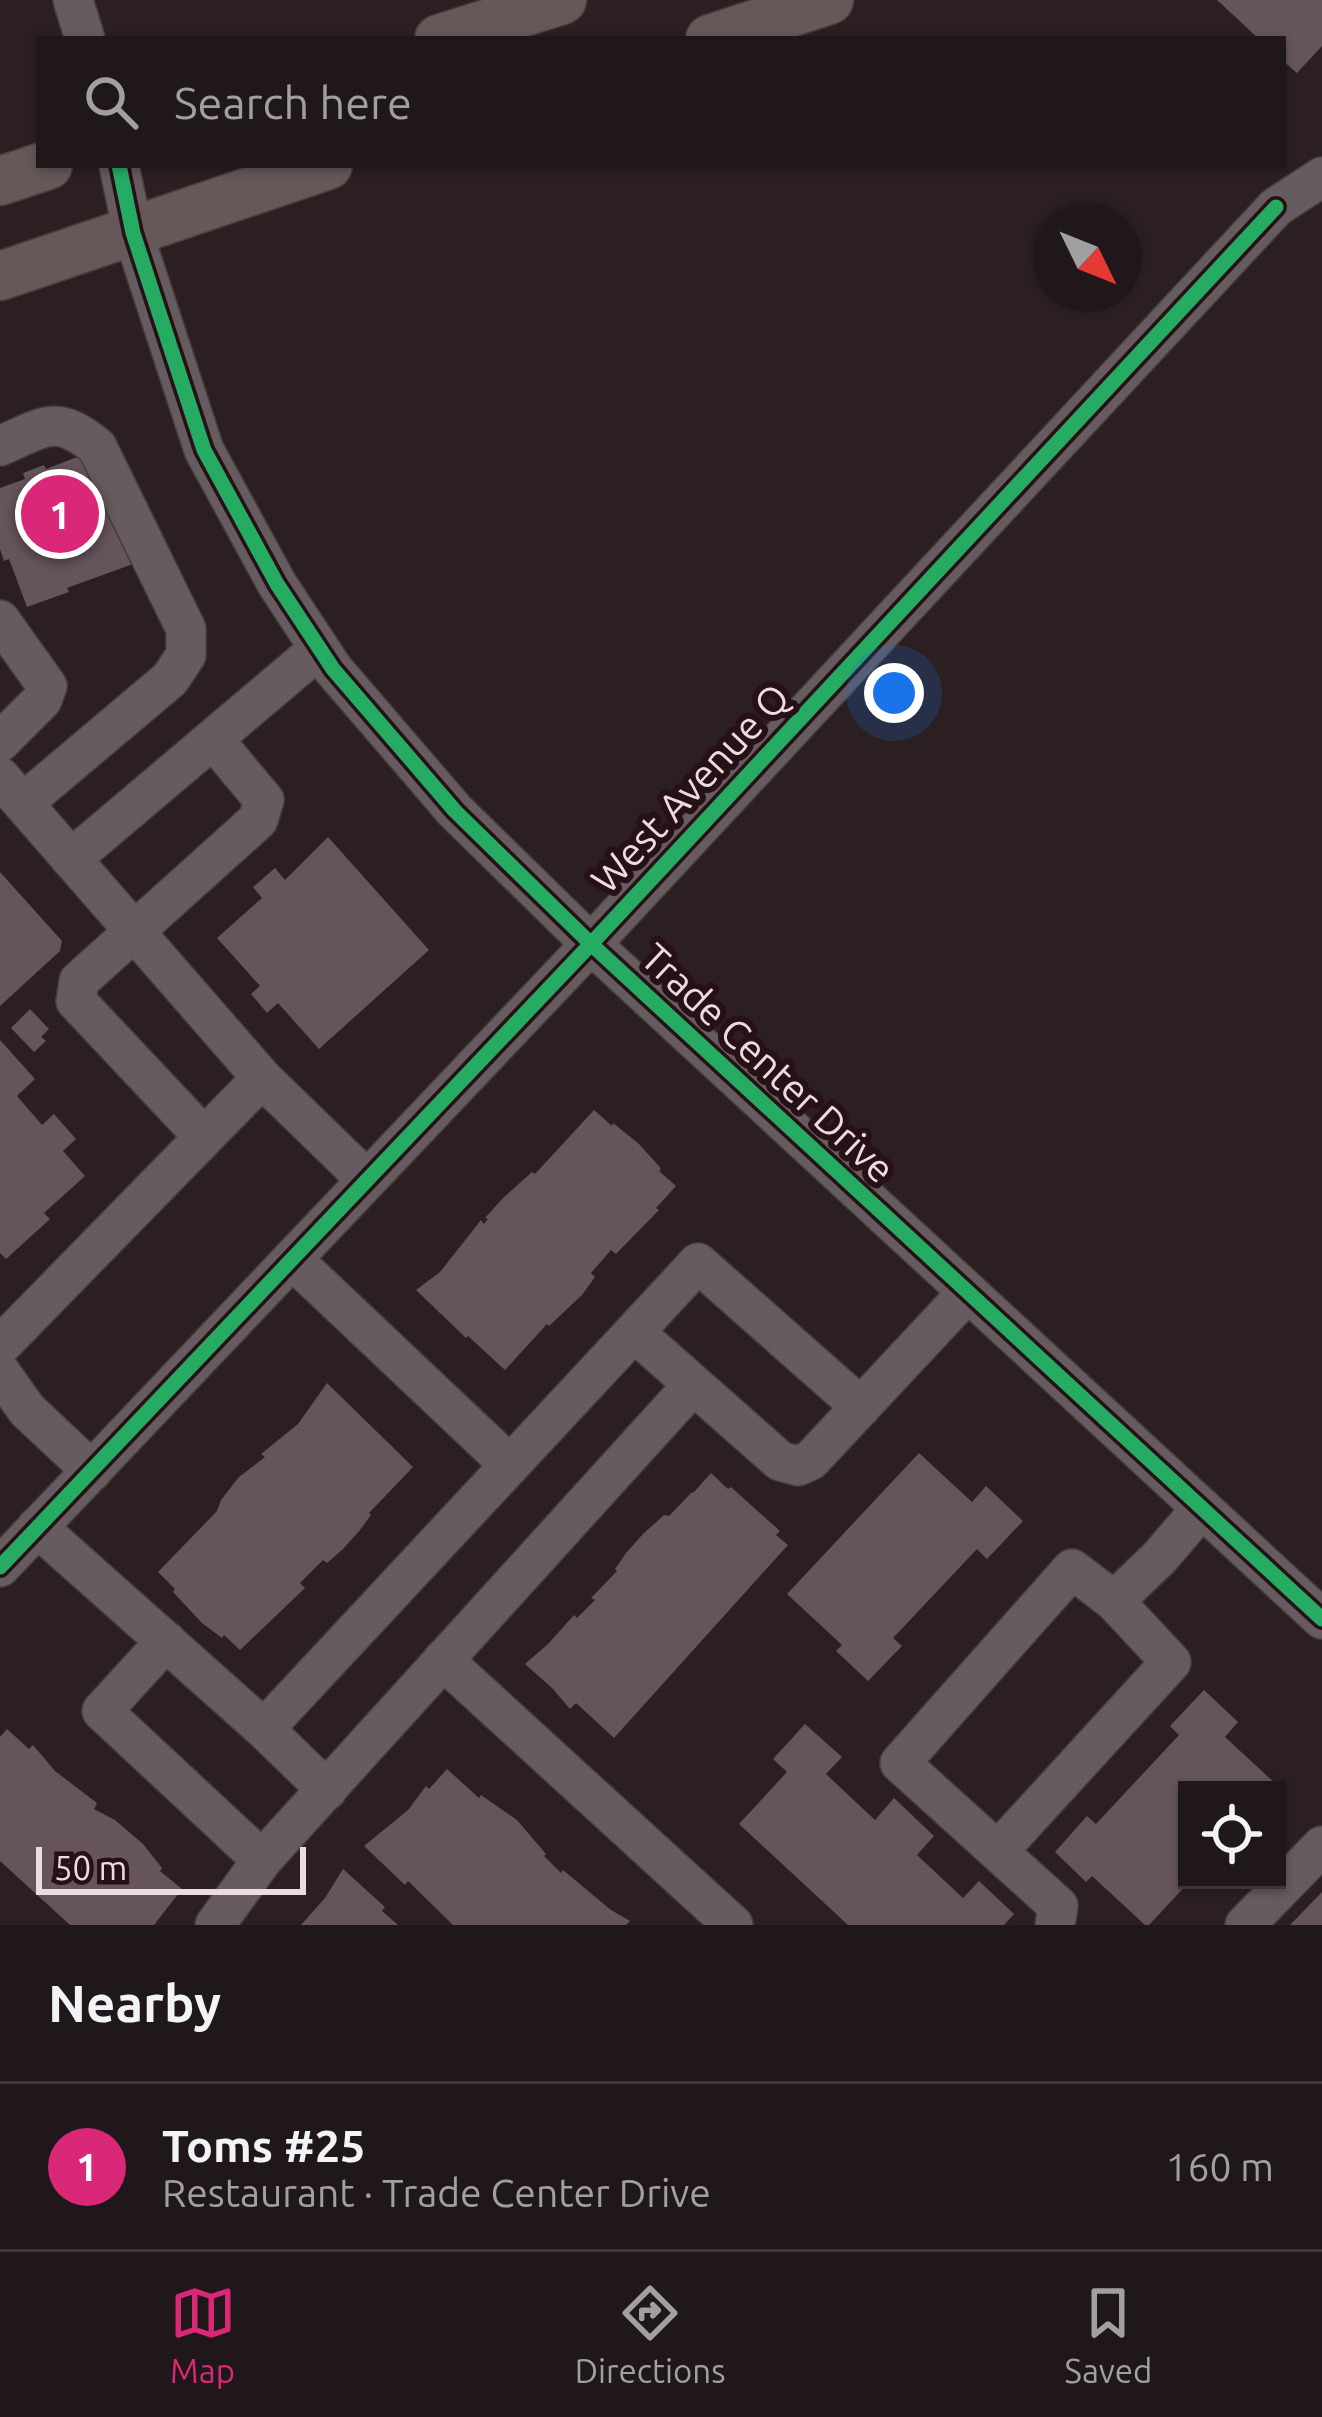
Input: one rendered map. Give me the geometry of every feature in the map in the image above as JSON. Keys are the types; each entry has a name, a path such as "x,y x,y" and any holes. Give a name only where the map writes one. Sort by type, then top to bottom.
{"main road":[{"path":"448,36 562,0"},
{"path":"719,36 829,0"},
{"path":"0,181 39,168"},
{"path":"0,276 319,168"}],"street":[{"path":"73,0 85,36"},
{"name":"Trade Center Drive","path":"120,168 134,233 204,451 277,584 333,669 455,811 590,944 1322,1619"},
{"name":"West Avenue Q","path":"0,1567 590,944 1276,207 1322,177"},
{"path":"0,446 51,424 76,430 97,448 186,629 186,655 170,680 12,790 262,1078 367,1180"},
{"path":"0,620 47,686 42,700 0,742"},
{"path":"71,859 319,649"},
{"path":"204,1137 76,1001 79,981 258,820 264,800 213,739"},
{"path":"0,1346 262,1078"},
{"path":"292,1259 510,1465"},
{"path":"264,1730 698,1263 861,1406"},
{"path":"634,1332 780,1461 798,1466 811,1460 968,1292"},
{"path":"0,1372 27,1410 92,1471"},
{"path":"215,1925 262,1860 693,1384"},
{"path":"1114,1601 1160,1558 1202,1508"},
{"path":"37,1527 327,1790"},
{"path":"998,1851 1171,1662 1114,1601 1072,1569 900,1763 1058,1906 1055,1925"},
{"path":"166,1642 102,1711 262,1860"},
{"path":"443,1660 733,1925"},
{"path":"1245,1925 1322,1846"}],"building":[{"path":"1217,0 1322,0 1322,46 1297,73 1286,64 1286,36 1256,36"},
{"path":"80,456 133,564 27,607 9,559 4,561 0,549 0,488 25,479 23,473"},
{"path":"328,837 429,950 319,1049 278,1003 267,1013 251,994 260,986 217,938 262,898 253,887 275,868 285,880"},
{"path":"0,872 62,941 60,951 0,1006"},
{"path":"30,1009 49,1029 41,1037 46,1041 34,1052 11,1028"},
{"path":"0,1040 35,1079 17,1096 42,1125 54,1114 76,1139 63,1151 85,1176 44,1213 50,1219 6,1259 0,1253"},
{"path":"594,1110 638,1143 676,1186 656,1208 659,1210 591,1273 595,1277 582,1295 547,1324 505,1370 416,1290 440,1272 481,1220 484,1224 503,1198 535,1174"},
{"path":"327,1383 413,1467 343,1549 327,1563 323,1560 300,1583 305,1588 240,1650 202,1623 158,1572 217,1511 239,1477 298,1424"},
{"path":"919,1453 972,1502 986,1486 1023,1521 987,1559 977,1549 893,1638 902,1646 868,1681 836,1651 842,1645 787,1594"},
{"path":"711,1473 780,1531 776,1535 788,1545 614,1738 576,1703 570,1709 525,1664 595,1600 591,1598 643,1534 664,1515 669,1516"},
{"path":"1204,1690 1238,1722 1225,1737 1273,1781 1178,1781 1178,1889 1183,1889 1145,1925 1092,1876 1086,1882 1055,1852 1087,1816 1096,1824 1179,1735 1170,1726"},
{"path":"805,1724 842,1757 826,1774 875,1820 894,1798 934,1836 917,1855 963,1898 979,1881 1014,1914 1004,1925 848,1925 739,1824 787,1772 773,1759"},
{"path":"7,1729 29,1749 33,1745 55,1771 97,1803 94,1809 143,1844 160,1871 182,1889 154,1925 70,1925 0,1861 0,1737"},
{"path":"447,1769 479,1798 517,1820 561,1873 563,1870 630,1921 626,1925 453,1925 364,1846"},
{"path":"343,1869 385,1907 382,1911 398,1925 301,1925"},
{"path":"1322,1892 1322,1925 1290,1925"}],"cycle path":[{"path":"120,168 133,233 204,450 277,584 333,669 455,811 591,944 1322,1619"},
{"path":"0,1567 591,944 1276,207"}],"place":[{"name":"Toms #25","path":"60,514"}]}
